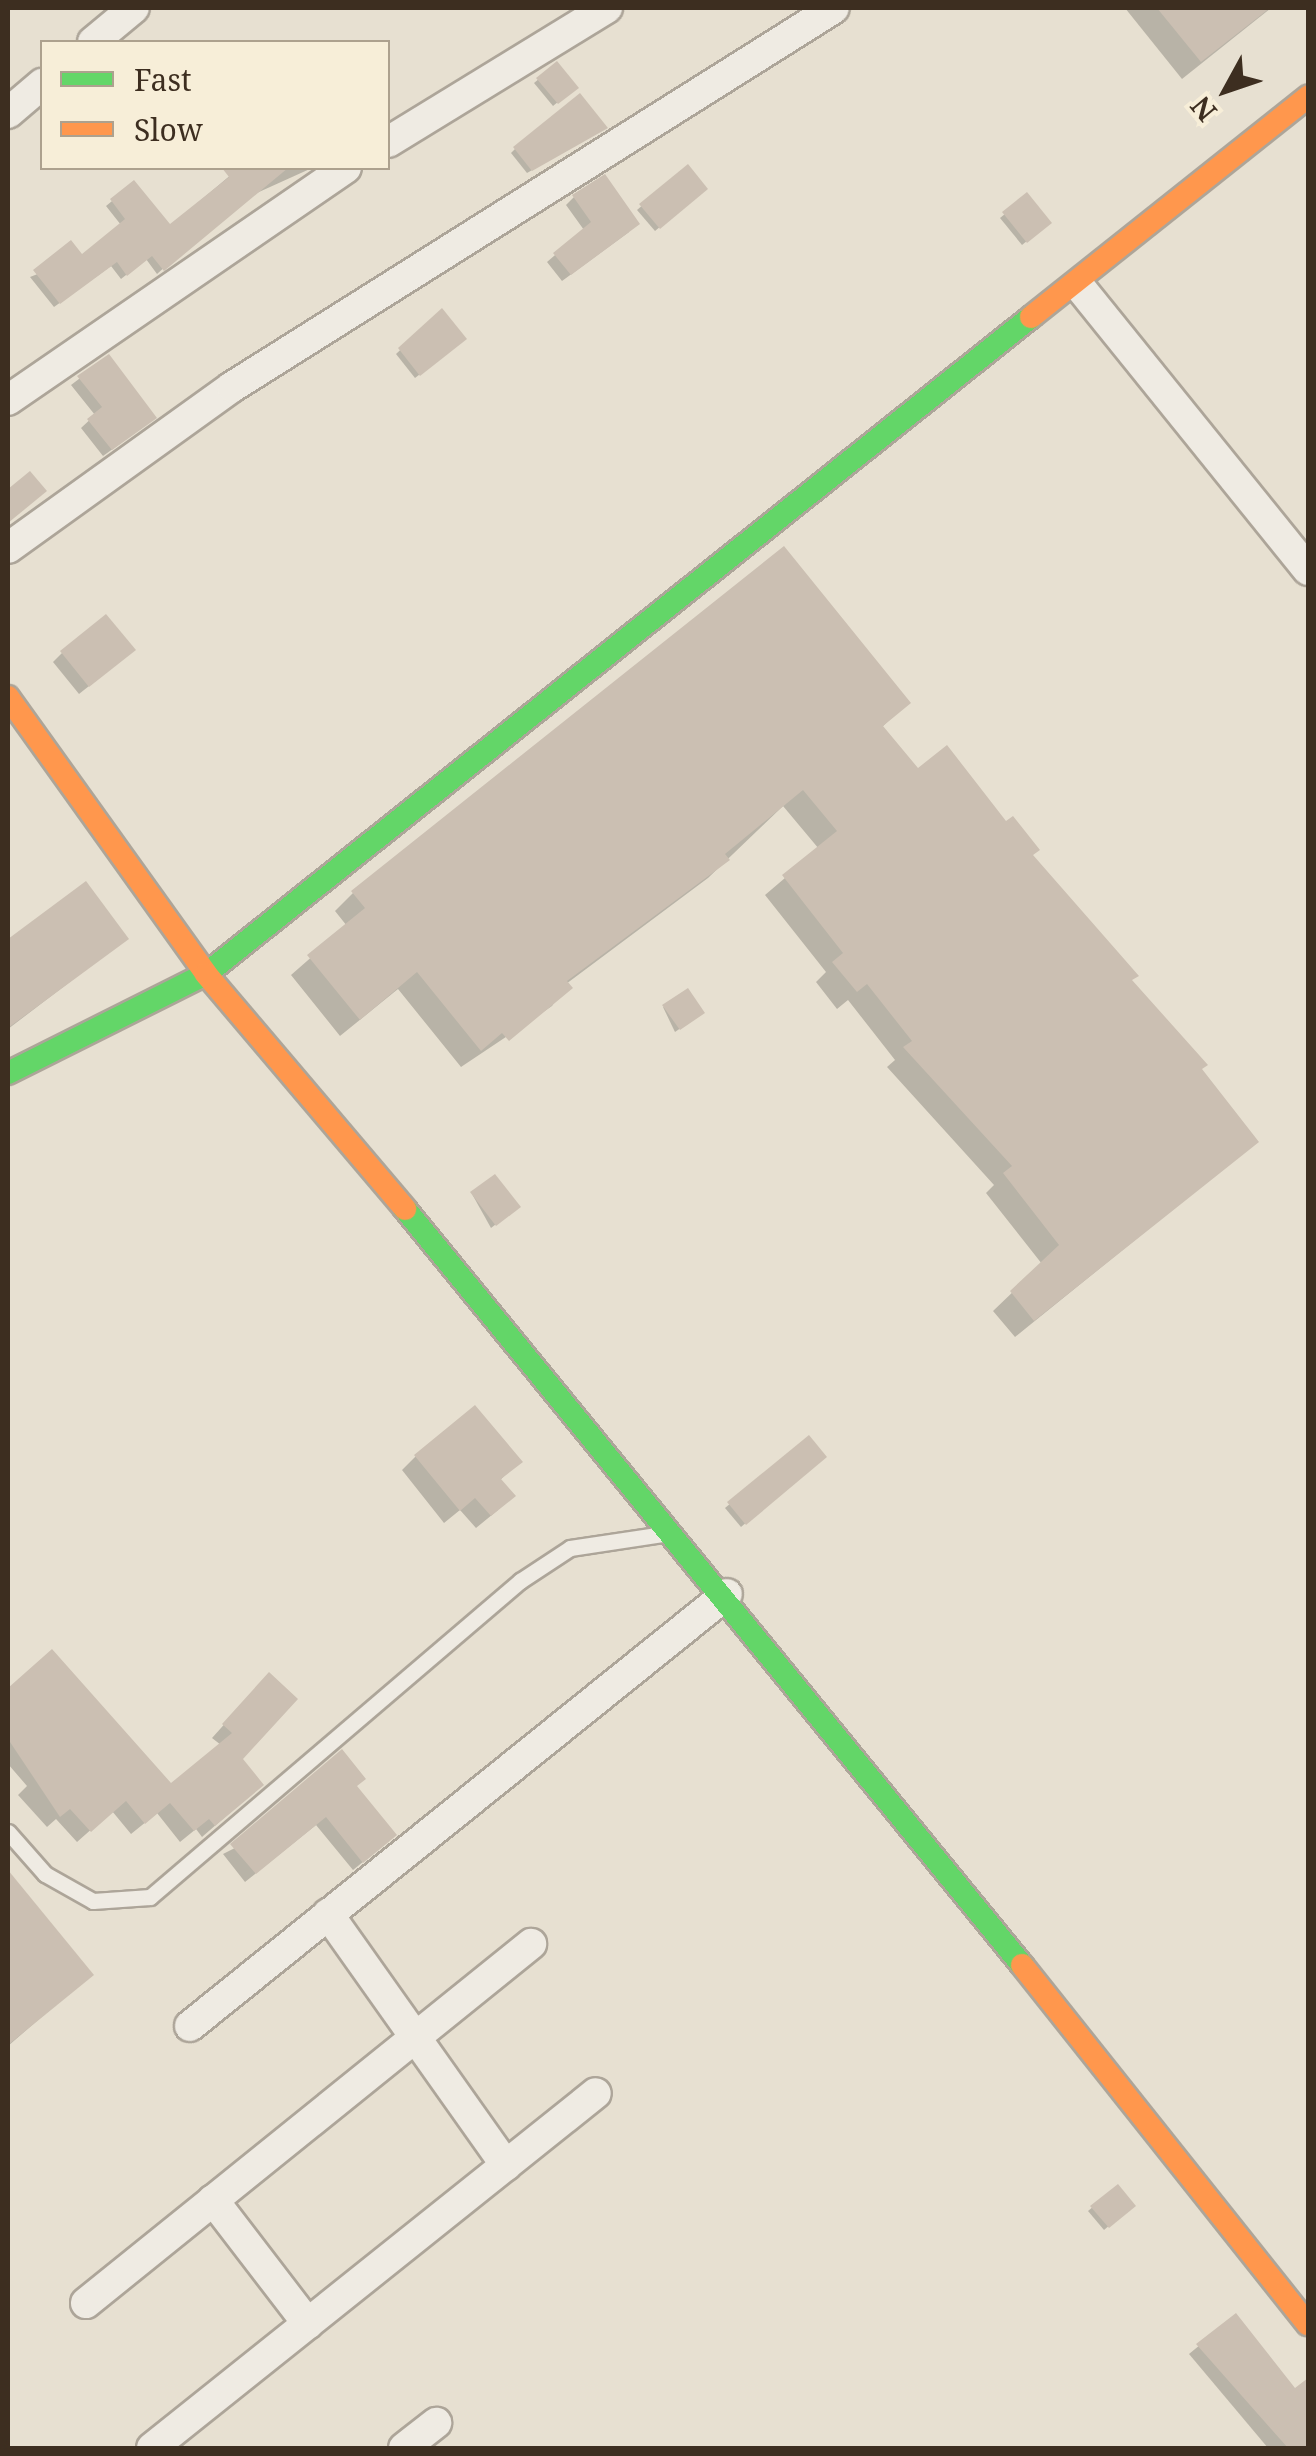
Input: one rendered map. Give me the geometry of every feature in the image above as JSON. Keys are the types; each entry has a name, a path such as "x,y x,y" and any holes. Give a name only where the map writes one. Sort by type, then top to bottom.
{"street":[{"path":"95,40 134,8"},
{"path":"390,141 607,8"},
{"path":"8,548 232,386 834,8"},
{"path":"8,112 40,86"},
{"path":"8,1073 206,974 1080,286 1308,97"},
{"path":"8,400 343,170"},
{"path":"1080,286 1308,570"},
{"path":"8,698 206,974 678,1532 1308,2324"},
{"path":"190,2026 726,1594"},
{"path":"328,1914 413,2040 506,2165"},
{"path":"86,2303 531,1944"},
{"path":"152,2448 596,2093"},
{"path":"213,2200 308,2324"},
{"path":"404,2448 436,2423"}],"lane":[{"path":"8,1832 46,1874 93,1901 150,1898 520,1581 570,1548 617,1534 678,1532"}],"building":[{"path":"1157,8 1270,8 1201,62"},
{"path":"557,61 579,88 558,104 536,78"},
{"path":"580,93 608,128 532,171 513,147"},
{"path":"688,164 708,189 660,229 639,204"},
{"path":"224,170 286,170 164,271 152,256 127,276 117,262 60,304 33,270 71,240 82,254 125,219 110,199 134,180 170,224 229,177"},
{"path":"605,174 640,224 571,275 553,253 591,222 572,195"},
{"path":"1027,192 1052,223 1027,243 1002,212"},
{"path":"442,308 467,339 420,376 398,348"},
{"path":"109,354 157,418 112,450 87,419 102,407 77,376"},
{"path":"30,471 47,491 8,523 8,489"},
{"path":"784,546 911,703 883,726 918,768 947,745 1006,821 1013,816 1040,850 1033,855 1139,976 1132,980 1208,1065 1202,1069 1259,1142 1034,1321 1010,1291 1059,1245 1003,1173 1012,1166 903,1047 912,1041 867,984 857,992 832,962 843,953 782,875 837,831 803,790 725,854 730,860 567,981 573,988 509,1041 502,1033 481,1051 417,972 360,1020 307,955 365,908 351,891"},
{"path":"106,614 136,650 89,687 60,651"},
{"path":"86,881 129,939 8,1028 8,939"},
{"path":"688,988 705,1013 680,1030 662,1005"},
{"path":"495,1174 521,1207 496,1226 470,1192"},
{"path":"475,1405 523,1462 501,1479 516,1496 491,1516 475,1498 460,1511 414,1455"},
{"path":"809,1435 827,1457 746,1525 727,1502"},
{"path":"52,1649 171,1783 232,1733 222,1724 269,1672 298,1699 243,1759 264,1785 215,1826 209,1819 194,1831 170,1803 145,1824 126,1801 91,1832 70,1809 60,1817 8,1739 8,1688"},
{"path":"342,1749 366,1779 357,1786 397,1835 363,1863 326,1817 256,1874 230,1844"},
{"path":"8,1870 94,1975 8,2045"},
{"path":"1118,2184 1136,2206 1109,2228 1090,2206"},
{"path":"1236,2313 1295,2388 1308,2378 1308,2448 1288,2448 1196,2344"}],"traffic: fast":[{"path":"8,1073 206,974 1031,317"},
{"path":"405,1209 1022,1965"}],"traffic: slow":[{"path":"1031,317 1308,97"},
{"path":"8,697 206,974 405,1209"},
{"path":"1022,1965 1308,2324"}]}
